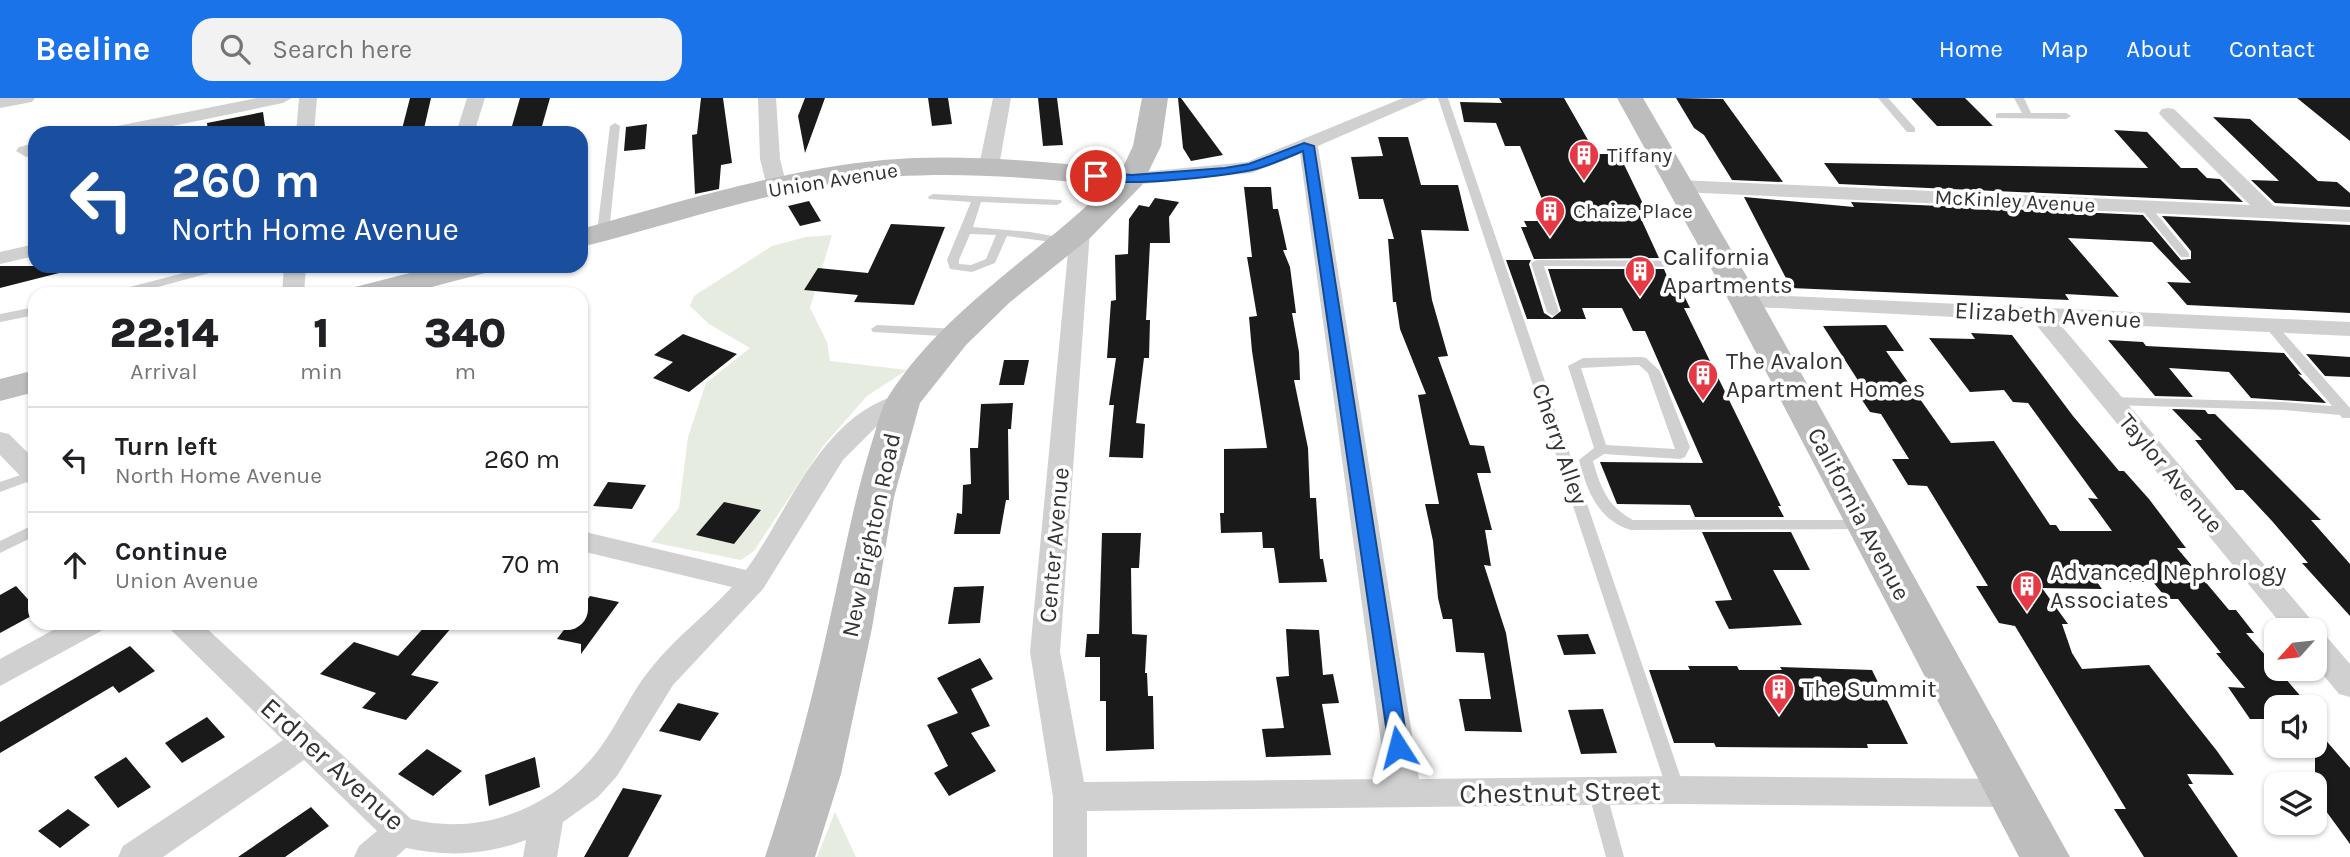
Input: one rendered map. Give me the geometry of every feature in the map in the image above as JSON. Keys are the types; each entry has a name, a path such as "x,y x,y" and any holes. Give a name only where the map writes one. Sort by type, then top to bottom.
{"street":[{"path":"0,103 26,98"},
{"path":"146,126 283,98"},
{"path":"306,126 308,98"},
{"path":"467,126 475,98"},
{"path":"767,98 770,159 777,187"},
{"path":"989,166 1002,98"},
{"path":"1132,179 1147,146 1155,98"},
{"path":"1132,179 1251,167 1308,146 1419,98"},
{"name":"California Avenue","path":"1630,98 1725,264 2008,793 2045,857"},
{"path":"2168,113 2269,213"},
{"path":"1308,146 1405,794"},
{"name":"Union Avenue","path":"592,235 777,187 881,169 989,166 1132,179"},
{"name":"New Brighton Road","path":"790,857 817,774 850,628 874,497 903,401 959,334 1068,225 1132,179"},
{"name":"McKinley Avenue","path":"1680,186 2350,216"},
{"name":"Center Avenue","path":"1068,225 1055,542 1046,613 1045,652 1070,797 1070,857"},
{"path":"0,258 28,252"},
{"path":"386,287 424,273"},
{"name":"Elizabeth Avenue","path":"1745,301 2350,329"},
{"name":"Taylor Avenue","path":"2040,315 2294,618"},
{"path":"0,390 28,382"},
{"path":"588,543 753,582 832,455 871,416 903,401"},
{"path":"0,440 28,469"},
{"name":"Erdner Avenue","path":"189,630 401,832 429,840 474,840 524,826 570,799 606,765 662,677 728,612 753,582"},
{"path":"0,674 79,630"},
{"path":"2328,659 2350,685"},
{"path":"135,857 305,742"},
{"name":"Chestnut Street","path":"1070,797 1676,790 2008,793"},
{"path":"540,857 548,814"},
{"path":"371,857 401,832"}],"lane":[{"name":"Cherry Alley","path":"1443,98 1676,790"},
{"path":"1883,98 1911,130"},
{"path":"2020,98 2028,116"},
{"path":"1999,116 2066,116"},
{"path":"592,235 615,126"},
{"path":"933,197 977,199 1068,225"},
{"path":"977,199 953,260 954,267 961,270 972,269 991,261 1003,232"},
{"path":"2145,207 2185,255"},
{"path":"967,230 1003,232 1068,225"},
{"path":"1553,312 1537,263 1725,264"},
{"path":"145,287 198,273"},
{"path":"0,318 28,312"},
{"path":"2271,326 2348,414"},
{"path":"877,329 959,334"},
{"path":"1601,449 1574,366 1583,362 1642,361 1654,371 1684,447 1680,454 1601,449 1586,460 1595,493 1613,517 1631,525 1864,524"},
{"path":"2111,401 2284,406 2348,414"},
{"path":"0,488 28,477"},
{"path":"0,548 28,533"},
{"path":"1597,791 1615,857"}],"shaded area":[{"path":"832,235 810,308 827,342 830,361 907,370 867,396 823,446 754,551 741,560 651,542 679,508 688,437 706,383 750,348 709,324 690,306 694,296 772,246 806,237"},
{"path":"835,812 856,857 817,857"}],"building":[{"path":"410,98 431,98 425,126 403,126"},
{"path":"520,98 550,98 542,126 512,126"},
{"path":"701,98 723,98 732,163 721,165 719,189 695,194 692,135 697,134"},
{"path":"805,98 825,98 805,153 798,116"},
{"path":"928,98 948,98 952,124 932,126"},
{"path":"1038,98 1057,98 1063,145 1043,146"},
{"path":"1178,98 1181,98 1223,155 1191,161 1183,148"},
{"path":"1499,98 1564,98 1596,154 1619,154 1646,210 1637,210 1659,258 1534,259 1521,227 1527,227 1524,221 1551,221 1520,146 1505,146 1496,123 1464,122 1460,102 1502,103"},
{"path":"1676,98 1723,99 1783,182 1732,180 1704,135 1694,128"},
{"path":"1911,98 1965,98 1993,126 1937,126"},
{"path":"2297,98 2350,98 2350,141"},
{"path":"263,112 265,126 207,126 207,123"},
{"path":"2213,117 2250,119 2318,181 2337,182 2350,193 2350,207 2275,203 2251,180 2279,181"},
{"path":"647,124 645,149 624,151 626,127"},
{"path":"2114,130 2147,132 2181,168 2197,168 2207,178 2220,179 2243,202 1839,184 1824,163 2148,168"},
{"path":"1378,137 1408,137 1421,185 1458,185 1469,231 1421,230 1432,300 1448,356 1438,357 1470,445 1484,446 1491,473 1477,473 1492,530 1485,530 1491,566 1484,565 1506,633 1522,732 1465,731 1459,699 1491,699 1484,653 1456,652 1452,619 1443,619 1438,598 1433,541 1425,504 1439,504 1418,395 1426,394 1400,329 1396,302 1393,302 1388,239 1394,239 1383,199 1359,199 1351,157 1383,156"},
{"path":"1244,187 1271,187 1273,209 1278,209 1287,250 1283,250 1290,267 1296,313 1292,313 1299,352 1300,380 1294,380 1308,448 1310,498 1316,498 1320,559 1323,559 1327,582 1279,583 1274,548 1263,548 1262,532 1221,533 1220,513 1224,513 1224,449 1267,448 1249,317 1257,316 1247,257 1252,257"},
{"path":"1744,197 1854,207 1851,202 2143,215 2181,260 2191,259 2191,251 2162,216 2350,225 2350,313 2187,305 2167,282 2191,283 2152,242 2068,238 2119,297 2065,294 2069,300 1791,288"},
{"path":"1155,198 1179,202 1169,217 1170,243 1150,243 1146,320 1150,320 1149,358 1144,358 1136,423 1145,424 1143,458 1109,457 1114,405 1109,405 1116,358 1107,358 1111,301 1116,300 1115,255 1128,254 1129,219 1139,205 1149,207"},
{"path":"809,201 821,221 800,226 788,206"},
{"path":"891,224 945,227 914,305 854,302 858,295 804,290 818,268 868,273"},
{"path":"1506,260 1531,260 1529,264 1544,313 1552,318 1561,311 1548,269 1664,269 1669,281 1677,281 1690,308 1684,308 1784,517 1695,517 1690,505 1617,504 1600,462 1703,463 1645,331 1633,331 1622,308 1582,308 1586,319 1527,319"},
{"path":"0,266 28,266 28,273 59,273 0,288"},
{"path":"1886,325 1904,351 1886,351 1951,443 1994,441 2050,525 2056,525 2060,531 2112,531 2088,498 2098,499 2028,403 2013,402 2004,390 1970,392 1929,338 1975,339 1971,333 2012,335 2073,416 2119,471 2124,471 2149,499 2186,548 2177,548 2229,610 2236,610 2254,633 2246,633 2264,654 2264,681 2288,681 2300,695 2264,695 2264,719 2250,719 2228,687 2245,688 2216,653 2221,653 2178,599 2167,599 2153,582 2097,582 2102,589 2042,588 2068,624 2062,624 2072,653 2082,669 2149,665 2217,751 2234,775 2187,774 2193,784 2188,784 2238,857 2144,857 2114,809 2126,809 2015,626 1999,623 1976,586 1988,586 1927,486 1908,485 1892,459 1909,459 1881,414 1870,412 1852,385 1861,385 1823,326"},
{"path":"683,334 737,354 689,392 653,378 673,362 654,355"},
{"path":"2108,340 2143,342 2146,346 2284,353 2302,375 2298,374 2326,403 2251,398 2229,372 2169,368 2193,397 2155,396"},
{"path":"2306,354 2350,357 2350,377 2325,376"},
{"path":"1004,360 1029,360 1024,385 999,385"},
{"path":"1013,403 1011,429 1008,429 1009,500 1006,500 1000,534 954,534 957,513 962,514 963,485 971,484 970,448 978,448 981,404"},
{"path":"2172,409 2205,410 2208,414 2215,414 2321,520 2311,520 2350,564 2350,616 2302,563 2308,563 2272,521 2243,490 2236,490 2195,440 2202,440"},
{"path":"608,482 646,485 632,509 593,506"},
{"path":"724,502 761,510 734,544 696,535"},
{"path":"1702,532 1791,532 1810,570 1773,570 1802,625 1729,629 1715,601 1732,600"},
{"path":"1102,533 1141,533 1139,568 1131,568 1132,634 1147,635 1145,673 1148,696 1153,696 1154,749 1106,751 1106,701 1100,701 1100,657 1085,657 1087,634 1099,634"},
{"path":"16,586 28,599 28,618 0,633 0,595"},
{"path":"984,586 980,623 948,624 954,587"},
{"path":"590,596 619,602 581,654 581,644 557,639 564,630 588,630"},
{"path":"1286,629 1319,630 1323,675 1333,674 1339,703 1322,704 1331,755 1266,757 1262,729 1284,728 1276,677 1289,676"},
{"path":"422,630 449,630 411,675 439,682 406,720 362,708 376,693 320,674 354,642 398,656"},
{"path":"1588,634 1596,654 1564,655 1557,635"},
{"path":"130,646 155,671 119,693 113,686 0,753 0,722"},
{"path":"980,658 993,679 971,689 990,726 971,733 996,771 949,796 934,773 948,766 927,725 958,713 937,678"},
{"name":"The Summit","path":"1688,666 1737,666 1739,670 1782,670 1780,667 1872,670 1908,744 1867,744 1868,748 1716,747 1714,743 1674,743 1649,670 1690,670"},
{"path":"678,703 719,713 700,741 659,731"},
{"path":"1603,709 1617,753 1581,754 1568,710"},
{"path":"207,717 225,737 182,763 165,743"},
{"path":"2327,742 2350,768 2350,844 2327,812 2327,772 2315,772 2315,758 2327,758"},
{"path":"427,749 462,771 433,796 398,774"},
{"path":"126,757 151,787 118,808 94,777"},
{"path":"535,757 540,787 489,806 485,775"},
{"path":"623,788 662,795 628,857 584,857"},
{"path":"311,807 329,826 285,857 238,857"},
{"path":"68,809 90,825 60,848 38,831"}],"place":[{"name":"Tiffany","path":"1584,182"},
{"name":"Chaize Place","path":"1550,238"},
{"name":"California Apartments","path":"1640,298"},
{"name":"The Avalon Apartment Homes","path":"1703,402"},
{"name":"Advanced Nephrology Associates","path":"2027,613"},
{"name":"The Summit","path":"1779,716"}],"route":[{"path":"1096,176 1132,179 1225,171 1251,167 1308,146 1398,747"}]}
